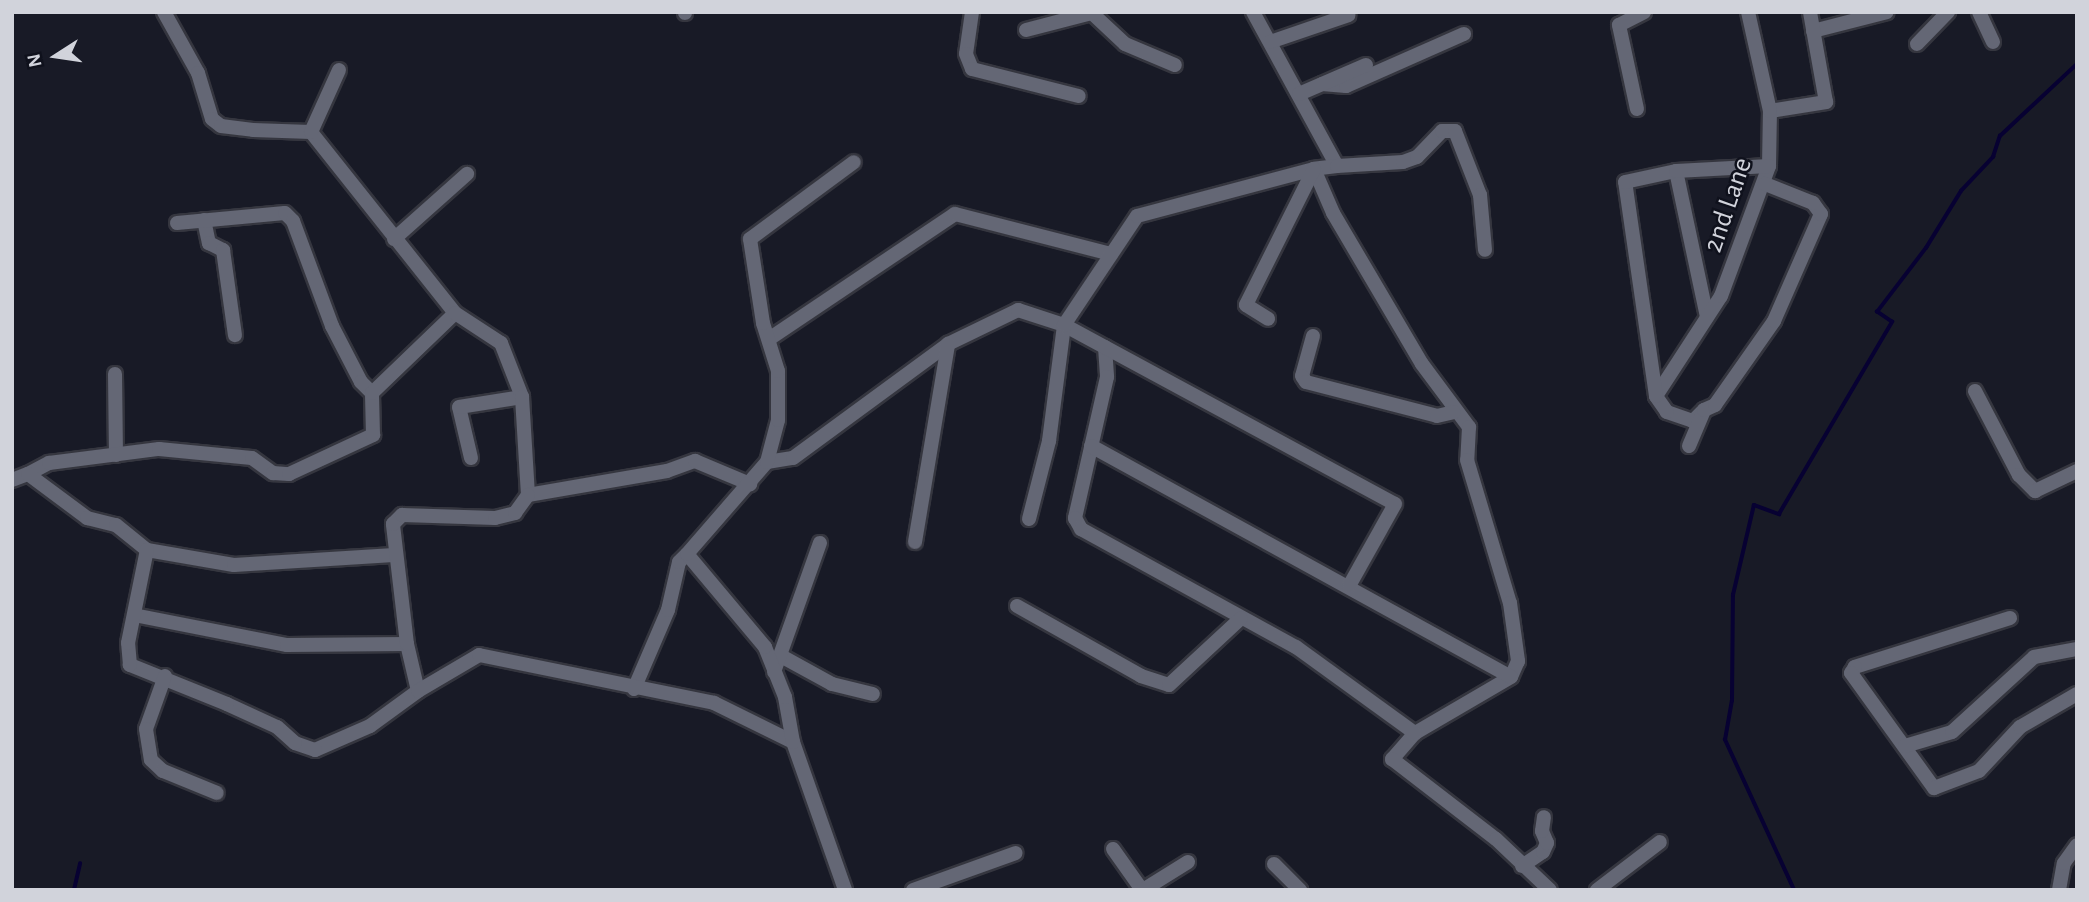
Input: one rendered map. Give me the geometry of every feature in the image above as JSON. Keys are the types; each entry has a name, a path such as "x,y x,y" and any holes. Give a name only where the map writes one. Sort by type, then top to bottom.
{"street":[{"path":"164,12 198,73 212,119 221,126 253,130 311,131"},
{"path":"972,12 966,54 972,69 1079,96"},
{"path":"1253,12 1336,166"},
{"path":"1637,109 1619,25 1644,12"},
{"name":"2nd Lane","path":"1656,396 1721,296 1765,184 1769,166 1770,111 1748,12"},
{"path":"1770,111 1826,102 1810,12"},
{"path":"1813,31 1887,12"},
{"path":"1917,44 1948,12"},
{"path":"1979,12 1993,43"},
{"path":"1027,30 1095,14 1125,44 1175,65"},
{"path":"1270,42 1349,15"},
{"path":"1322,84 1346,86 1464,34"},
{"path":"1299,94 1366,65"},
{"path":"311,131 339,70"},
{"path":"311,131 455,313 501,343 522,397 528,495 515,513 495,518 402,515 393,524 394,555 407,644 418,691"},
{"path":"1029,519 1049,442 1064,325 1137,216 1157,207 1314,169 1402,162 1417,157 1442,131 1455,131 1480,195 1485,250"},
{"path":"634,689 668,610 679,562 766,463 780,394 750,239 854,162"},
{"path":"1765,184 1813,203 1821,214 1774,321 1715,405 1704,410 1692,421 1667,412 1656,396 1625,182 1676,172 1769,166"},
{"path":"1268,319 1246,305 1314,169"},
{"path":"1314,169 1333,213 1454,412 1469,427 1467,460 1510,603 1518,661 1511,677 1415,733 1392,760 1496,839 1550,890"},
{"path":"1676,172 1707,317"},
{"path":"394,239 467,174"},
{"path":"12,480 49,463 159,449 206,450 252,458 273,473 289,474 373,435 372,393 361,382 332,326 293,221 285,213 177,223"},
{"path":"769,339 955,214 1111,254"},
{"path":"204,220 209,243 223,250 235,335"},
{"path":"766,463 793,458 948,344 1018,310 1064,325 1395,504 1349,586"},
{"path":"372,393 455,313"},
{"path":"1313,336 1302,376 1306,382 1437,416 1454,412"},
{"path":"915,542 948,344"},
{"path":"1105,347 1107,377 1075,518 1081,529 1317,661 1415,733"},
{"path":"115,374 116,455"},
{"path":"1975,391 2020,475 2035,491 2077,471"},
{"path":"471,458 460,407 522,397"},
{"path":"1689,446 1704,410"},
{"path":"1091,446 1511,677"},
{"path":"528,495 667,471 695,461 750,484"},
{"path":"28,474 87,518 116,525 147,550 234,565 394,555"},
{"path":"774,672 820,542"},
{"path":"147,550 128,643 131,665 165,676 315,750 370,726 418,691 479,655 634,689 714,703 793,742"},
{"path":"687,554 765,647 785,697 793,742 845,890"},
{"path":"1017,606 1141,676 1169,685 1241,618"},
{"path":"134,615 287,645 407,644"},
{"path":"2010,618 1855,667 1851,673 1934,788 1979,771 2020,727 2077,694"},
{"path":"1905,746 1952,732 2034,657 2077,649"},
{"path":"781,656 832,684 873,694"},
{"path":"165,676 146,729 151,760 163,771 217,793"},
{"path":"1522,866 1543,852 1547,843 1542,831 1544,817"},
{"path":"1597,890 1660,842"},
{"path":"2059,890 2077,845"},
{"path":"1113,849 1143,890 1188,862"},
{"path":"912,890 951,885 1016,853"},
{"path":"1274,864 1300,890"}],"waterway":[{"path":"1794,890 1725,740 1732,701 1733,595 1754,505 1779,514 1892,322 1877,312 1926,248 1961,191 1993,157 2000,136 2077,64"},
{"path":"74,890 80,864"}]}
